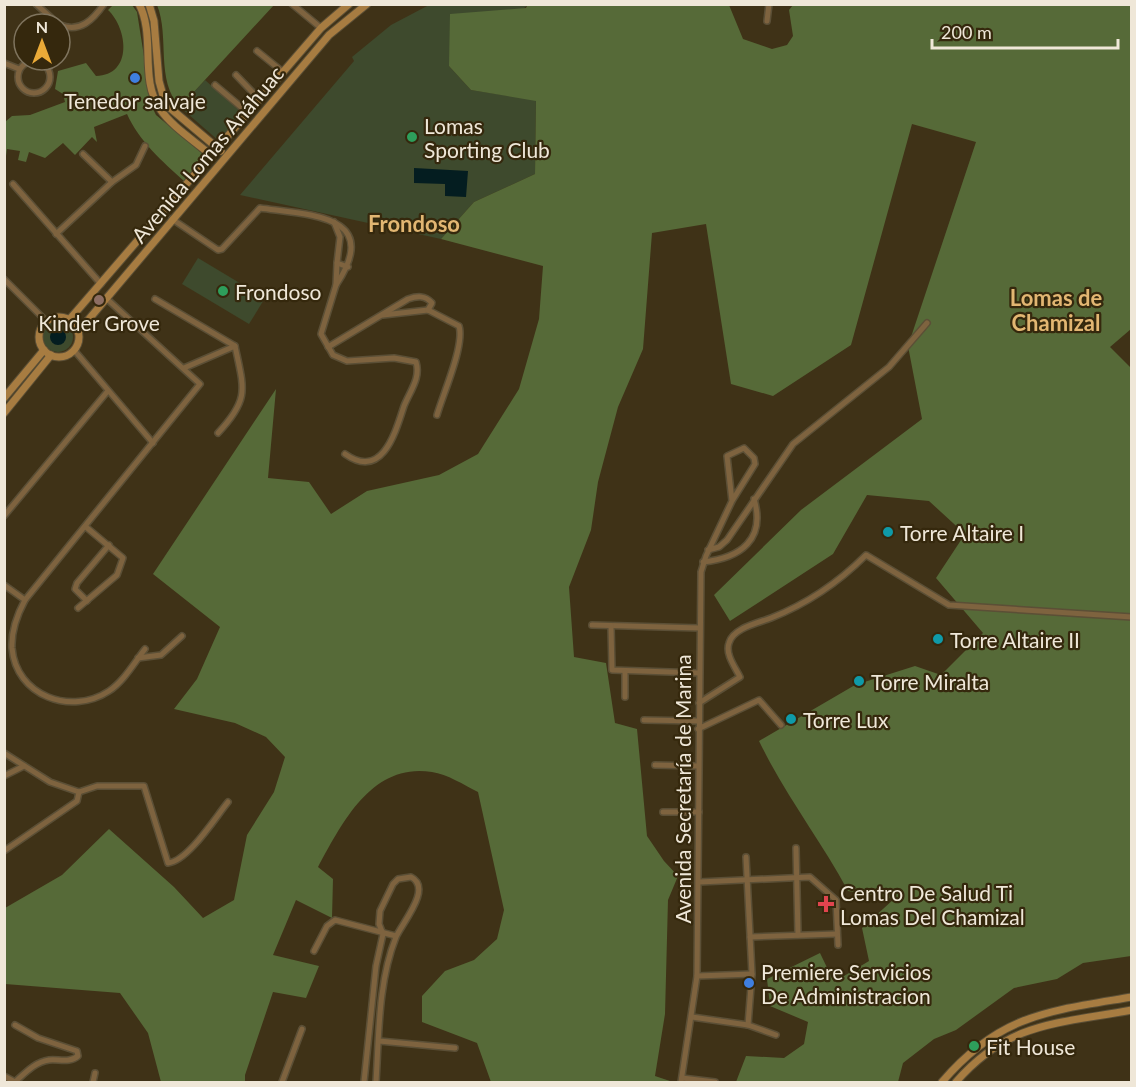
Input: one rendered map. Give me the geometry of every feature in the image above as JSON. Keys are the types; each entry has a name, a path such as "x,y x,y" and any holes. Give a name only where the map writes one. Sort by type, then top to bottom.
{"main road":[{"path":"139,4 146,23 151,82 156,103 164,114 212,156"},
{"path":"149,4 154,21 159,81 164,99 170,108 223,155 213,167 213,171"},
{"name":"Avenida Lomas Anáhuac","path":"69,320 321,28 349,4"},
{"name":"Avenida Lomas Anáhuac","path":"78,332 329,35 367,4"},
{"path":"57,317 69,320 78,332 79,339 74,350 59,357 51,355 44,350 39,334 46,321 57,317"},
{"path":"4,398 44,350"},
{"path":"4,413 51,355"},
{"path":"942,1083 958,1064 1011,1024 1045,1013 1131,997"},
{"path":"1061,1010 1058,1017 1062,1023"},
{"path":"957,1083 1001,1041 1023,1031 1131,1010"},
{"path":"1045,1013 1052,1018 1048,1025"}],"street":[{"path":"72,27 84,25 92,20 104,4"},
{"path":"292,4 321,28"},
{"path":"767,21 769,4"},
{"path":"257,51 283,72"},
{"path":"34,60 42,63 48,69 50,77 48,85 42,91 33,93 25,91 17,77 19,69 25,63 34,60"},
{"path":"236,75 259,99"},
{"path":"215,85 247,112"},
{"path":"56,234 112,182 136,165 145,146"},
{"path":"83,154 112,182"},
{"path":"13,184 101,284"},
{"path":"172,219 218,250 227,244 260,208 334,220 350,235 353,248 348,267 336,285"},
{"path":"334,220 340,237 336,285 321,334 328,347 333,355 347,360 394,358 416,362 419,372 401,421 388,447 370,463 358,463 345,454"},
{"path":"340,237 350,235"},
{"path":"337,263 348,267"},
{"path":"4,279 46,321"},
{"path":"328,347 408,299 419,296 428,298 432,303 428,310"},
{"path":"107,299 200,384 25,600 16,619 12,649 16,666 26,683 43,696 59,702 92,699 118,684 145,649"},
{"path":"155,299 235,346 244,390 237,413 218,433"},
{"path":"383,315 428,310 459,326 456,354 437,415"},
{"path":"708,550 719,547 727,540 793,444 889,367 927,323"},
{"path":"184,368 235,346"},
{"path":"74,350 107,392 153,443"},
{"path":"4,516 107,392"},
{"name":"Avenida Secretaría de Marina","path":"682,1080 697,976 698,729 703,562 732,501 755,464 754,458 744,448 727,456 732,501"},
{"path":"703,562 732,555 751,540 758,517 754,499"},
{"path":"78,608 117,575 123,558 86,527"},
{"path":"87,601 75,590 77,583 109,545"},
{"path":"699,703 740,677 728,652 729,642 736,632 795,608 824,592 866,555 949,605 1131,617"},
{"path":"4,585 25,600"},
{"path":"592,626 700,628"},
{"path":"611,626 611,667 615,671 699,673"},
{"path":"138,658 161,655 182,636"},
{"path":"625,672 625,697"},
{"path":"698,729 759,700 782,725"},
{"path":"644,720 699,721"},
{"path":"4,753 50,782 79,792 97,786 144,786 168,862 177,862 228,802"},
{"path":"656,765 699,766"},
{"path":"4,776 24,766"},
{"path":"4,851 76,801 79,792"},
{"path":"663,812 699,812"},
{"path":"796,848 798,935"},
{"path":"746,856 752,974 748,1025"},
{"path":"364,1083 376,966 384,934 379,924 380,911 393,884 398,879 411,877 418,884 417,898 396,936 386,966 376,1083"},
{"path":"699,882 810,877 836,900 838,945"},
{"path":"314,951 327,926 335,920 396,936"},
{"path":"750,937 837,934"},
{"path":"697,976 752,974"},
{"path":"692,1017 748,1025 776,1035"},
{"path":"4,1076 15,1082 35,1065 47,1060 74,1059 78,1056 77,1051 38,1038 15,1025"},
{"path":"282,1083 302,1029"},
{"path":"379,1041 455,1048"},
{"path":"93,1083 95,1073"},
{"path":"682,1080 715,1083"}],"green space":[{"path":"528,4 729,5 743,39 772,49 787,45 793,36 789,10 793,5 1131,5 1131,329 1110,347 1132,369 1131,956 1083,963 1057,979 1014,988 956,1030 934,1039 903,1063 898,1082 736,1082 746,1056 784,1058 804,1044 808,1022 770,1006 767,979 820,953 834,982 869,961 862,928 894,899 848,891 780,780 759,741 855,685 915,666 941,675 983,633 936,578 965,534 929,501 867,495 833,554 730,621 714,595 801,510 922,419 908,346 976,142 912,124 851,345 773,396 731,384 706,224 652,233 643,349 618,407 598,482 591,530 569,587 574,657 606,663 615,723 637,729 647,836 664,861 678,876 668,900 665,1014 655,1076 673,1082 491,1082 477,1043 422,1022 422,996 445,971 474,960 497,939 504,910 478,792 449,777 432,772 411,771 392,776 376,786 349,815 318,867 333,879 332,918 296,900 273,955 319,966 306,998 273,992 245,1075 245,1082 161,1082 148,1033 120,993 5,984 5,908 62,875 109,829 174,887 203,918 234,900 247,835 274,792 285,757 266,737 235,723 174,709 197,679 220,627 153,574 276,389 268,478 309,482 331,514 367,491 439,475 478,454 519,389 539,319 543,266 441,239 474,202 535,174 536,101 471,90 449,66 450,14 526,8"},
{"path":"113,5 132,5 137,12 152,107 156,115 205,156 184,181 145,142 127,114 94,127 97,142 92,137 75,155 63,143 45,158 29,152 26,162 18,160 20,151 7,149 5,163 5,122 12,116 30,115 65,102 63,94 55,89 58,72 72,72 72,67 86,63 96,76 108,74 116,68 121,60 123,39 115,18 108,10"},
{"path":"157,5 274,5 180,107 172,96 165,71 163,31"},
{"name":"Lomas Sporting Club","path":"429,5 528,5 449,66 471,90 536,100 535,174 474,202 441,239 240,195 354,61 352,57 391,25"},
{"path":"205,80 242,113 219,141 180,107"},
{"name":"Frondoso","path":"198,258 265,298 249,324 182,284"},
{"path":"58,322 69,326 73,337 69,348 58,352 47,348 43,337 47,326"}],"water":[{"path":"414,168 468,171 466,197 445,196 445,184 414,183"},
{"path":"58,329 64,331 66,337 64,343 58,345 52,343 50,337 52,331"}],"place":[{"name":"Tenedor salvaje","path":"135,78"},
{"name":"Lomas Sporting Club","path":"412,137"},
{"name":"Frondoso","path":"223,291"},
{"name":"Kinder Grove","path":"99,300"},
{"name":"Torre Altaire I","path":"888,532"},
{"name":"Torre Altaire II","path":"938,639"},
{"name":"Torre Miralta","path":"859,681"},
{"name":"Torre Lux","path":"791,719"},
{"name":"Centro De Salud Ti Lomas Del Chamizal","path":"826,904"},
{"name":"Premiere Servicios De Administracion","path":"749,983"},
{"name":"Fit House","path":"974,1046"}],"district":[{"name":"Frondoso","path":"414,223"},
{"name":"Lomas de Chamizal","path":"1056,310"}]}
